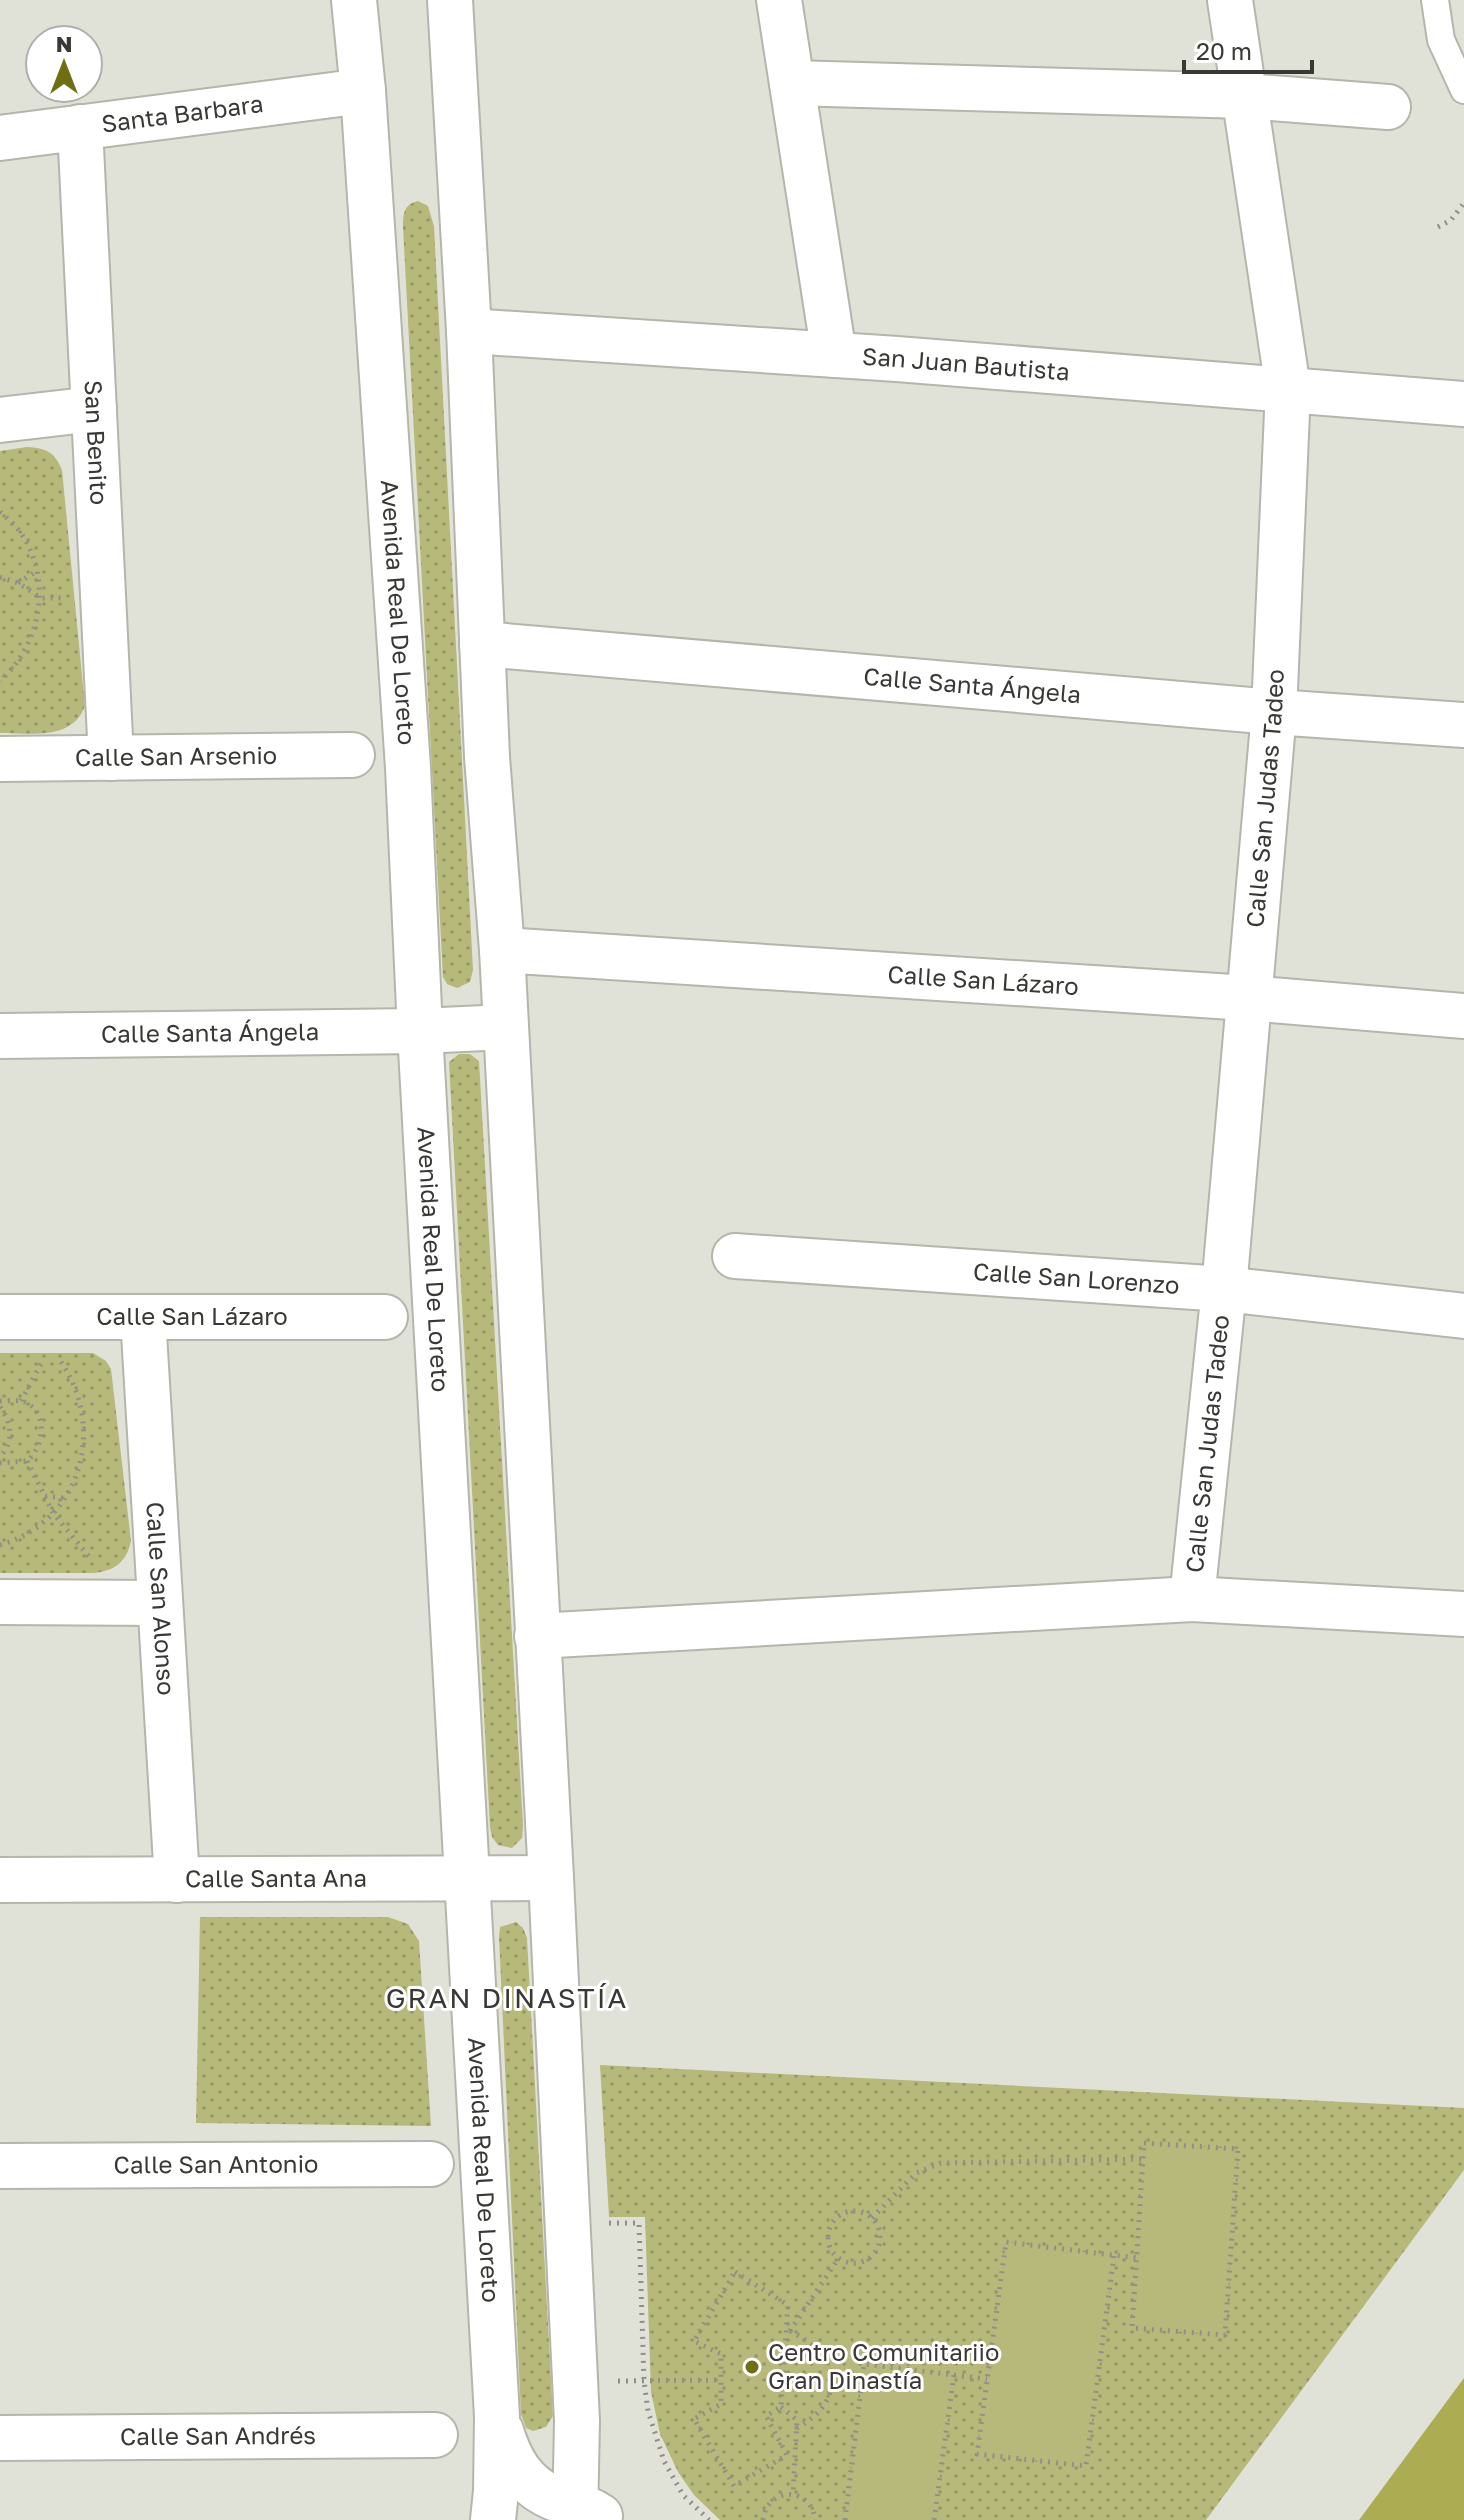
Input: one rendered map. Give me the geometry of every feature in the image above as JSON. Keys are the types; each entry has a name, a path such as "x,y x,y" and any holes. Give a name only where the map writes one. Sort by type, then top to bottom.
{"street":[{"name":"Avenida Real De Loreto","path":"354,0 363,91 408,768 466,1878 500,2424 493,2520"},
{"path":"450,0 469,331 482,644 502,950 551,1878 577,2431 592,2517"},
{"path":"779,0 834,355"},
{"name":"Calle San Judas Tadeo","path":"1192,1599 1224,1289 1274,712 1288,389 1230,0"},
{"path":"792,83 1245,96 1388,107"},
{"name":"Santa Barbara","path":"0,138 363,91"},
{"name":"San Benito","path":"80,127 111,758"},
{"name":"San Juan Bautista","path":"469,331 834,355 1464,404"},
{"path":"0,420 94,409"},
{"name":"Calle Santa Ángela","path":"482,644 1274,712 1464,725"},
{"name":"Calle San Arsenio","path":"0,759 352,755"},
{"name":"Calle San Lázaro","path":"502,950 1248,998 1464,1016"},
{"name":"Calle Santa Ángela","path":"0,1036 420,1031 506,1027"},
{"name":"Calle San Lorenzo","path":"735,1256 1224,1289 1464,1316"},
{"name":"Calle San Lázaro","path":"0,1317 385,1317"},
{"name":"Calle San Alonso","path":"143,1317 144,1603 177,1880"},
{"path":"537,1636 1192,1599 1464,1614"},
{"path":"0,1602 144,1603"},
{"name":"Calle Santa Ana","path":"0,1880 551,1878"},
{"name":"Calle San Antonio","path":"0,2166 431,2164"},
{"path":"500,2424 523,2456 544,2459 565,2452 577,2431"},
{"path":"500,2424 516,2469 527,2481 592,2517"},
{"name":"Calle San Andrés","path":"0,2438 435,2435"},
{"path":"506,2520 530,2506 556,2502 592,2517"}],"lane":[{"path":"1435,0 1441,40 1464,90"}],"path":[{"path":"1438,227 1451,220 1464,203"},
{"path":"0,512 18,529 36,562 41,598 34,635 16,667 0,681"},
{"path":"18,583 37,571"},
{"path":"0,577 18,583 41,598"},
{"path":"0,1545 34,1530 53,1513 78,1472 83,1451 85,1428 72,1379 59,1359 41,1365"},
{"path":"0,1401 26,1402 37,1414 42,1437 27,1461"},
{"path":"0,1407 10,1429 9,1441 0,1460 27,1461"},
{"path":"27,1461 53,1513 144,1603"},
{"path":"44,1496 64,1498"},
{"path":"1144,2143 1238,2149 1225,2335 1132,2328 1137,2258 1144,2143"},
{"path":"872,2218 916,2173 941,2163 1144,2159"},
{"path":"848,2211 865,2213 872,2218 878,2225 880,2242 871,2258 855,2264 838,2259 828,2244 829,2227 833,2220 848,2211"},
{"path":"602,2223 639,2223 644,2381 648,2411 664,2461 683,2495 709,2520"},
{"path":"1114,2256 1086,2466 977,2454 1006,2242 1137,2258"},
{"path":"786,2337 838,2259"},
{"path":"735,2272 788,2305 781,2407 766,2416 787,2455 734,2486 694,2419 721,2404 721,2354 694,2341 735,2272"},
{"path":"790,2331 822,2353 831,2385 819,2412 797,2428"},
{"path":"845,2520 864,2364 987,2379"},
{"path":"934,2520 954,2375"},
{"path":"575,2382 721,2380"},
{"path":"781,2407 797,2420 793,2493"},
{"path":"763,2520 769,2502 793,2493 808,2501 815,2520"}],"green space":[{"path":"418,201 428,206 434,226 473,970 470,982 457,988 447,984 443,977 403,227 405,210"},
{"path":"27,447 49,452 62,470 85,706 71,725 61,730 37,734 0,733 0,451"},
{"path":"459,1054 470,1054 479,1061 523,1826 522,1838 512,1848 498,1845 490,1827 449,1062"},
{"path":"0,1353 93,1353 106,1361 111,1369 131,1541 123,1560 113,1568 94,1573 0,1573"},
{"path":"200,1917 388,1917 408,1924 419,1941 431,2126 196,2123"},
{"path":"516,1922 527,1938 553,2416 546,2427 533,2431 526,2428 521,2414 499,1937 500,1927"},
{"path":"600,2065 1464,2108 1464,2170 1206,2520 720,2520 694,2495 678,2472 660,2434 651,2392 645,2217 609,2217"},
{"path":"1144,2143 1238,2149 1225,2335 1132,2328"},
{"path":"1006,2242 1114,2256 1086,2466 977,2454"},
{"path":"864,2364 954,2375 934,2520 845,2520"}],"shaded area":[{"path":"1464,2378 1464,2520 1359,2520"}],"place":[{"name":"Centro Comunitariio Gran Dinastía","path":"752,2367"}],"district":[{"name":"GRAN DINASTÍA","path":"507,1998"}]}
